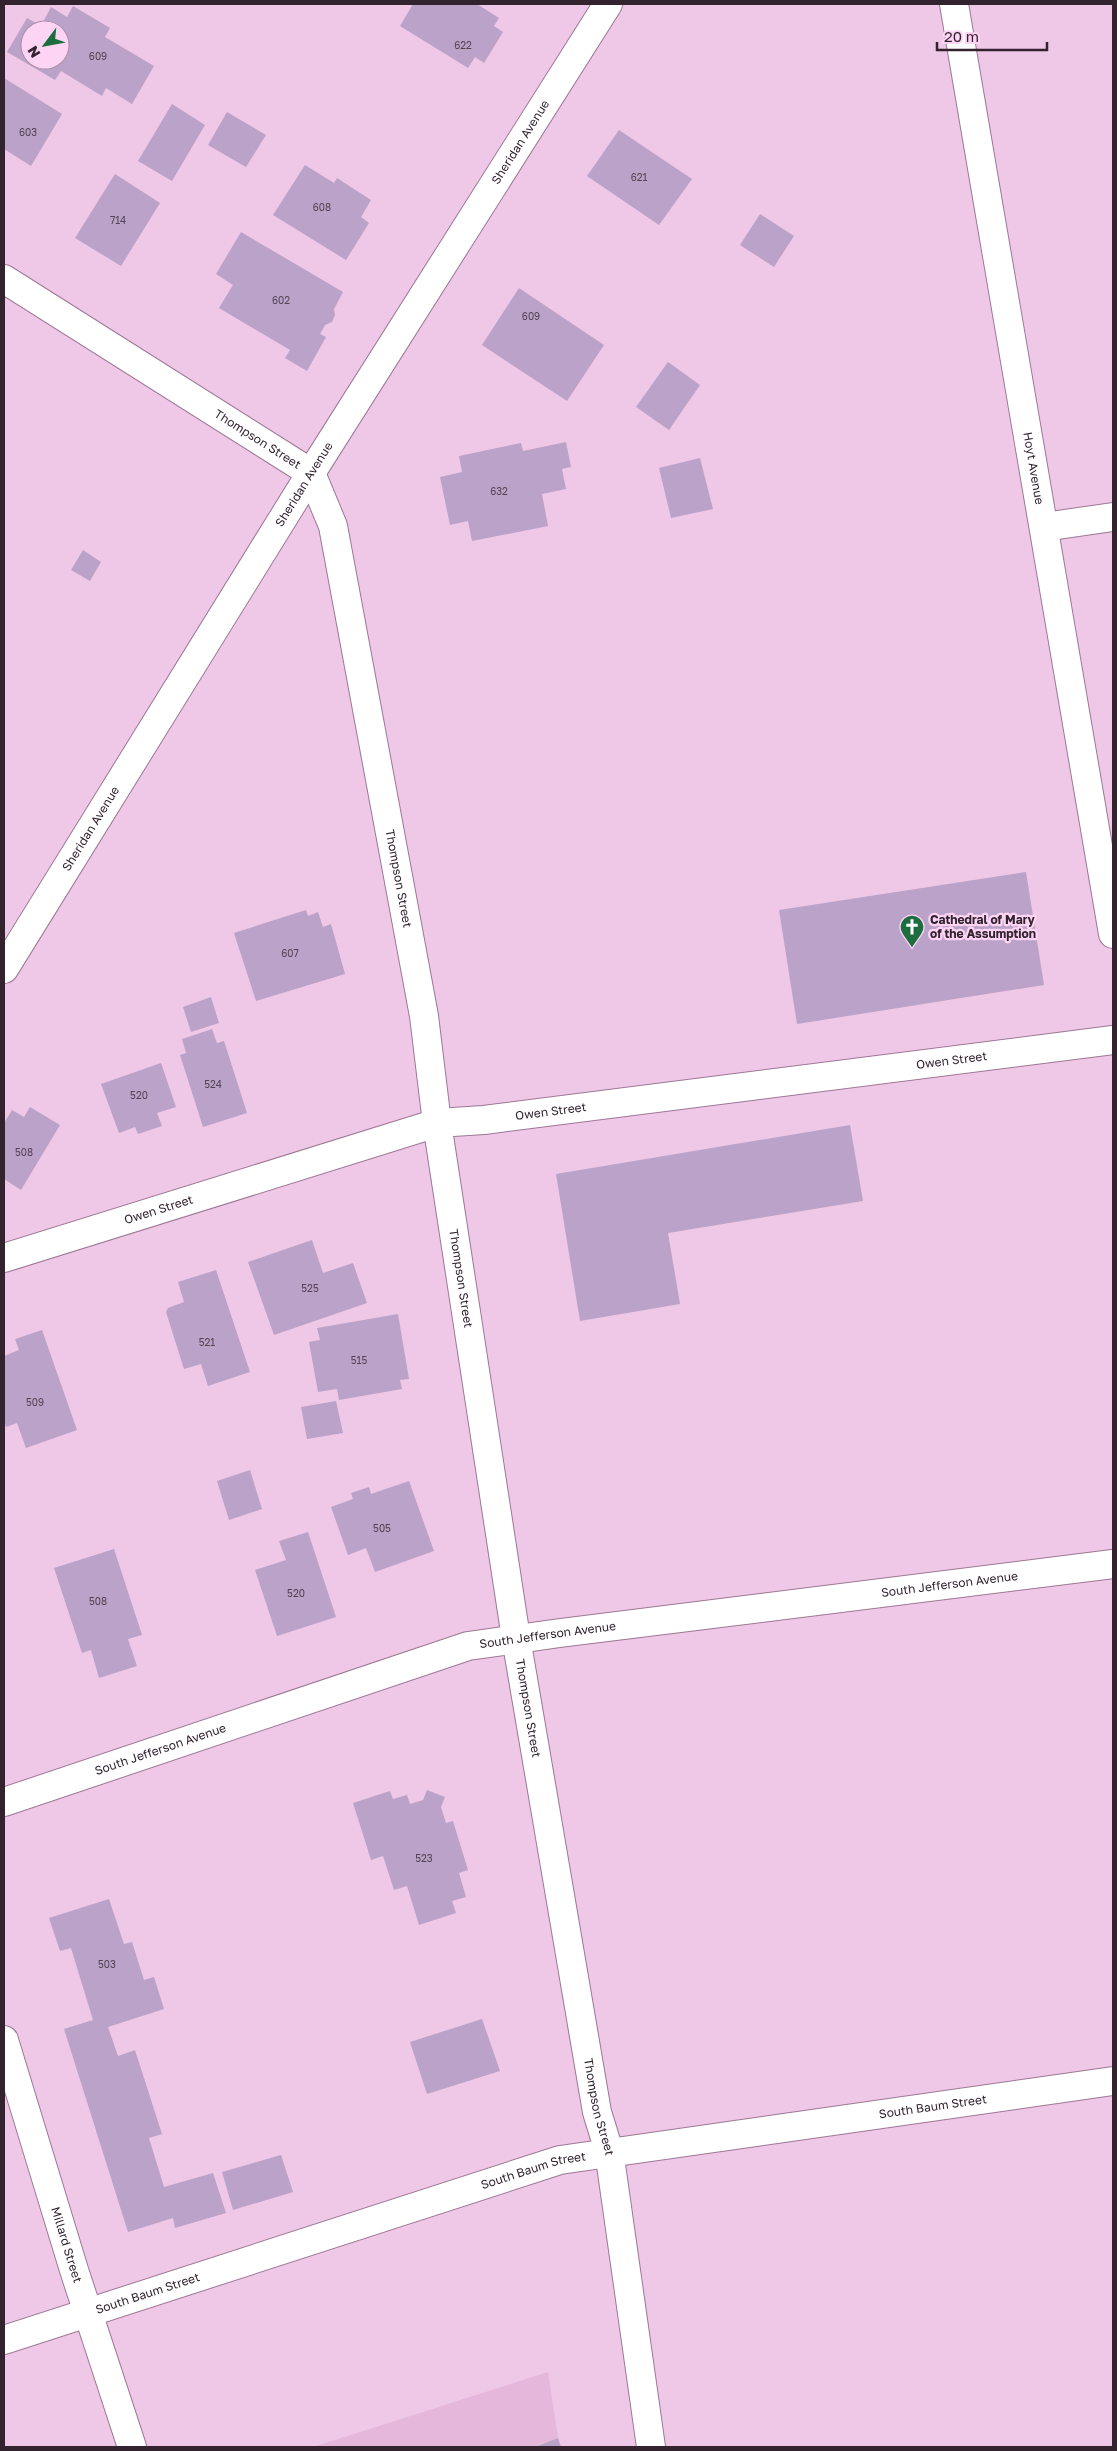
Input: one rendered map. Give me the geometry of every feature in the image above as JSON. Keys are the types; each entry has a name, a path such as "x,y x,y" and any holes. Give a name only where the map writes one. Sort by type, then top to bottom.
{"street":[{"name":"Sheridan Avenue","path":"4,968 311,473 608,4"},
{"name":"Hoyt Avenue","path":"954,4 1113,934"},
{"name":"Thompson Street","path":"4,280 311,473 333,526 424,1016 438,1123 516,1638 597,2112 609,2151 651,2447"},
{"path":"1044,527 1113,517"},
{"name":"Owen Street","path":"4,1258 438,1123 484,1120 1113,1040"},
{"name":"South Jefferson Avenue","path":"4,1802 468,1646 516,1638 1113,1564"},
{"name":"Millard Street","path":"4,2040 132,2447"},
{"name":"South Baum Street","path":"4,2340 560,2160 609,2151 1113,2081"}],"shaded area":[{"path":"548,2372 558,2438 534,2447 313,2447"}],"building":[{"path":"413,4 477,4 499,18 494,26 503,32 484,63 475,57 468,68 400,26"},
{"path":"73,6 110,28 105,37 154,66 132,104 106,88 102,96 61,71 55,80 38,70 70,70 70,20 44,20 51,7 67,17"},
{"path":"20,30 20,60 7,52"},
{"path":"4,78 62,114 31,166 4,149"},
{"path":"172,104 205,125 172,181 138,161"},
{"path":"227,112 266,135 246,167 208,145"},
{"path":"619,130 692,179 659,225 587,176"},
{"path":"305,165 334,183 337,178 371,200 361,217 369,223 346,260 273,215"},
{"path":"115,174 160,203 121,266 75,238"},
{"path":"760,214 794,236 774,267 740,245"},
{"path":"241,232 343,292 334,309 335,315 332,322 325,325 320,334 326,337 307,371 285,358 290,350 219,308 233,285 216,274"},
{"path":"519,288 604,345 567,401 482,345"},
{"path":"668,362 700,385 669,430 636,407"},
{"path":"566,442 571,467 562,469 566,489 542,494 548,526 472,541 468,521 450,525 440,477 462,472 459,456 521,443 523,451"},
{"path":"700,458 713,509 671,518 659,468"},
{"path":"83,550 101,562 90,581 71,570"},
{"name":"Cathedral of Mary of the Assumption","path":"1026,872 1044,985 797,1024 779,910"},
{"path":"306,910 308,916 318,912 323,927 331,924 345,974 256,1001 234,933"},
{"path":"211,997 219,1023 191,1032 183,1007"},
{"path":"212,1029 217,1043 224,1041 247,1113 203,1127 180,1055 186,1053 182,1039"},
{"path":"161,1063 176,1107 157,1113 162,1126 138,1134 135,1127 119,1133 101,1084"},
{"path":"30,1107 60,1125 21,1190 4,1179 4,1123 12,1110 24,1117"},
{"path":"850,1125 863,1201 668,1233 680,1304 580,1321 556,1174"},
{"path":"312,1240 323,1273 353,1263 367,1303 274,1335 248,1262"},
{"path":"216,1270 250,1372 208,1386 201,1364 184,1369 166,1312 168,1308 184,1302 178,1282"},
{"path":"398,1314 409,1379 400,1380 402,1389 339,1400 337,1389 318,1392 309,1342 320,1340 317,1328"},
{"path":"42,1330 77,1430 26,1448 17,1423 6,1427 4,1421 4,1356 19,1350 15,1339"},
{"path":"336,1401 343,1433 307,1439 301,1407"},
{"path":"250,1470 262,1509 229,1520 217,1481"},
{"path":"409,1481 434,1551 375,1572 366,1548 348,1555 331,1507 353,1499 351,1493 369,1487 371,1494"},
{"path":"308,1532 336,1617 277,1636 255,1570 286,1560 279,1541"},
{"path":"114,1549 142,1635 128,1639 137,1666 99,1678 91,1650 82,1653 54,1568"},
{"path":"427,1790 445,1797 441,1807 446,1823 453,1821 468,1870 459,1873 466,1897 452,1901 456,1913 419,1925 407,1886 394,1890 383,1856 371,1860 353,1803 390,1791 393,1799 407,1795 410,1804 423,1800"},
{"path":"109,1899 124,1944 132,1942 144,1980 154,1977 164,2009 108,2027 118,2056 135,2050 162,2134 149,2138 164,2187 213,2173 226,2213 175,2228 173,2218 128,2232 64,2029 93,2020 71,1948 60,1951 49,1918"},
{"path":"482,2019 500,2071 427,2094 410,2042"},
{"path":"281,2155 293,2192 233,2210 222,2172"},
{"path":"558,2438 561,2447 535,2447"}],"place":[{"name":"Cathedral of Mary of the Assumption","path":"912,948"}]}
